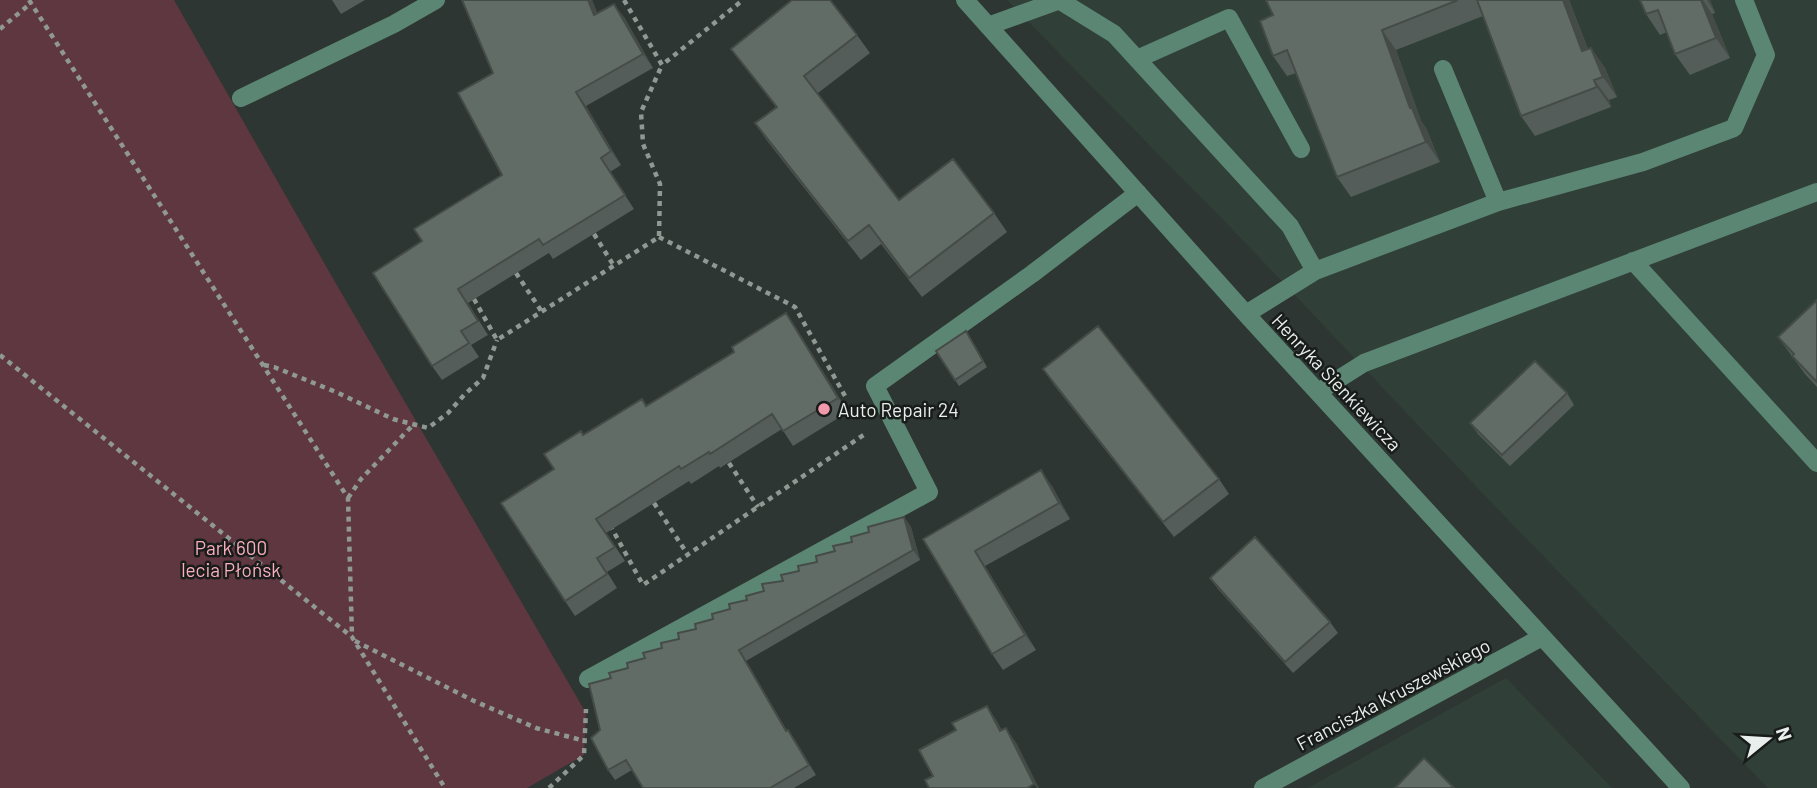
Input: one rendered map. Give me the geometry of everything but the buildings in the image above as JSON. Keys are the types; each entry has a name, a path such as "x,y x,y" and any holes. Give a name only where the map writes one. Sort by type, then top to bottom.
{"street":[{"path":"242,98 394,24 436,0"},
{"name":"Henryka Sienkiewicza","path":"965,0 1246,314 1681,788"},
{"path":"988,26 1060,0 1114,34 1290,226 1315,271"},
{"path":"1246,314 1315,271 1498,202 1643,162 1734,128 1766,55 1744,0"},
{"path":"1137,59 1228,18 1301,149"},
{"path":"1443,69 1498,202"},
{"path":"1318,392 1364,363 1817,192"},
{"path":"588,680 929,492 875,386 1032,274 1138,193"},
{"path":"1633,261 1817,463"},
{"name":"Franciszka Kruszewskiego","path":"1263,788 1542,637"}],"path":[{"path":"624,0 662,65"},
{"path":"659,237 660,184 643,144 640,112 662,65 743,0"},
{"path":"0,29 30,2 348,498 353,639 444,788"},
{"path":"594,234 614,266"},
{"path":"263,365 336,392 393,419 428,428 448,413 483,378 497,340 659,237"},
{"path":"659,237 795,307 846,400"},
{"path":"516,274 542,312"},
{"path":"474,299 497,340"},
{"path":"0,355 353,639 482,705 536,728 585,741"},
{"path":"610,525 643,585 866,434 859,422"},
{"path":"348,498 361,479 413,425"},
{"path":"729,463 758,507"},
{"path":"654,503 688,555"},
{"path":"550,788 584,755 588,680"}],"shaded area":[{"path":"1007,0 1817,0 1817,788 1768,788 1490,501 1237,234"},
{"path":"1506,678 1612,788 1308,788"}],"green space":[{"name":"Park 600 lecia Płońsk","path":"0,0 174,0 586,713 584,755 527,788 0,788"}],"place":[{"name":"Auto Repair 24","path":"824,409"}]}
